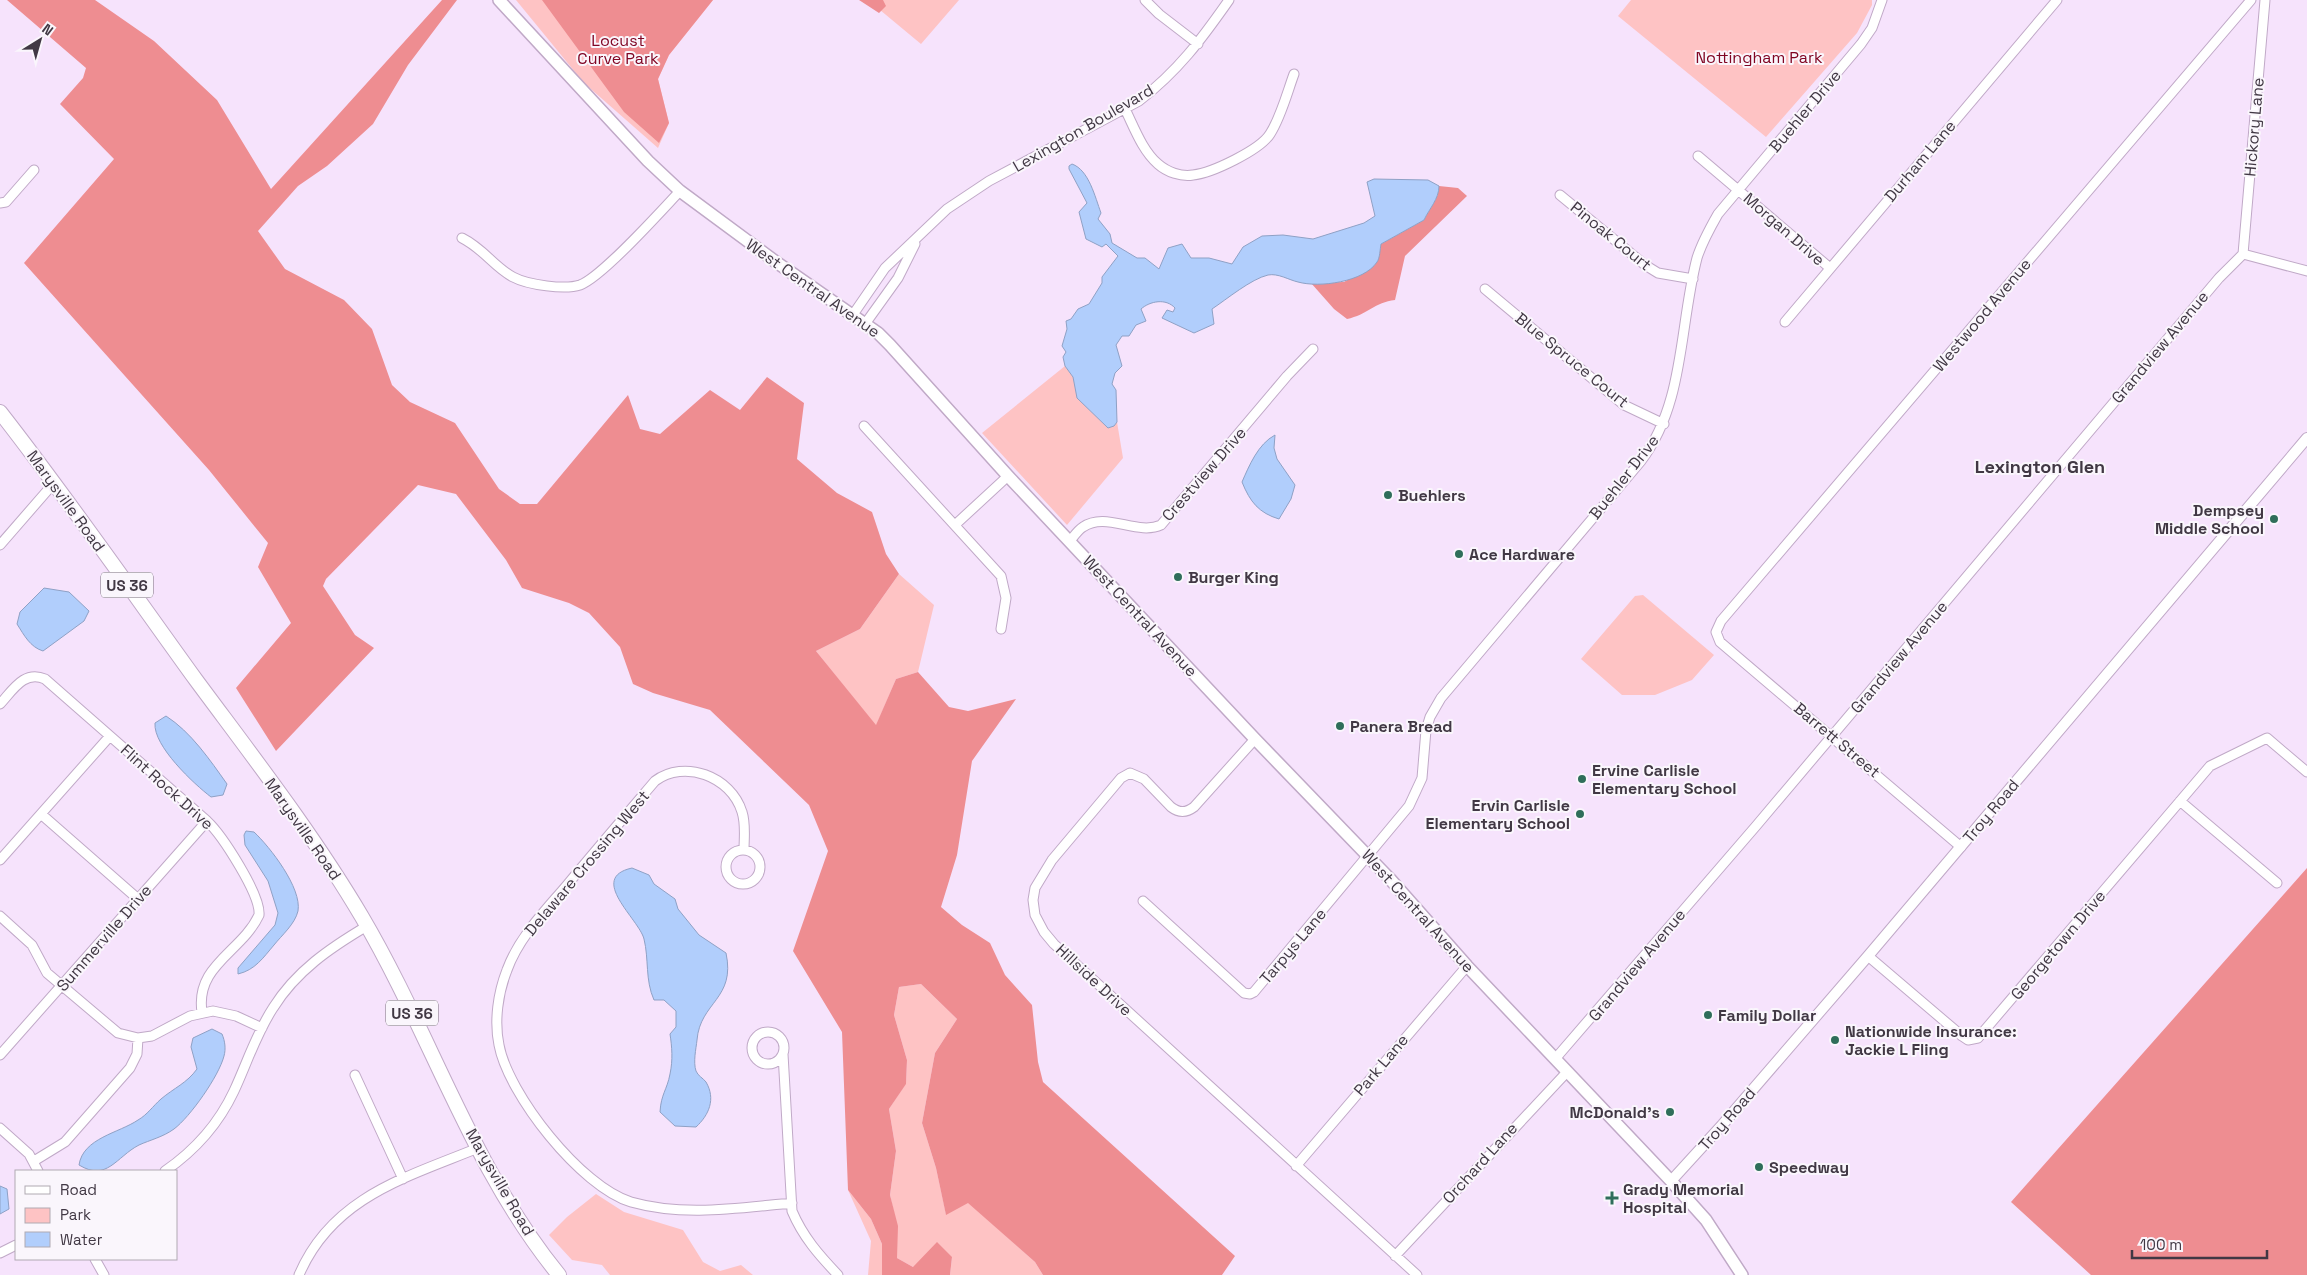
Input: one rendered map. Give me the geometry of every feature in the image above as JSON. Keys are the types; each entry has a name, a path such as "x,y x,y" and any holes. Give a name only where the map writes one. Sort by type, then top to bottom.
{"highway":[{"name":"Marysville Road","path":"0,412 319,850 367,926 478,1148 519,1220 559,1275"}],"main road":[{"name":"West Central Avenue","path":"499,0 648,160 680,191 890,344 1008,476 1255,739 1368,856 1467,966 1671,1181 1706,1220 1742,1275"}],"street":[{"path":"1145,0 1159,14 1198,44"},
{"name":"Lexington Boulevard","path":"852,316 886,268 940,214 963,196 1124,108 1160,84 1198,44 1229,0"},
{"name":"Buehler Drive","path":"1368,856 1415,797 1423,774 1426,730 1430,717 1441,698 1641,461 1664,424 1674,388 1697,259 1708,232 1718,214 1738,189 1861,44 1872,28 1882,0"},
{"name":"Durham Lane","path":"1785,322 2056,0"},
{"name":"Westwood Avenue","path":"1716,632 1721,621 2250,0"},
{"name":"Hickory Lane","path":"2242,254 2265,0"},
{"path":"1124,108 1145,147 1157,164 1171,172 1194,175 1224,164 1259,146 1266,140 1274,126 1294,74"},
{"name":"Morgan Drive","path":"1698,156 1830,268"},
{"path":"0,204 6,202 34,170"},
{"path":"462,238 482,250 504,271 521,280 560,286 580,285 588,281 607,264 680,191"},
{"name":"Pinoak Court","path":"1560,195 1645,265 1658,273 1693,279"},
{"name":"Lexington Boulevard","path":"865,324 898,278 919,236"},
{"path":"2242,254 2307,271"},
{"name":"Grandview Avenue","path":"1555,1059 1576,1038 2219,278 2242,254"},
{"name":"Blue Spruce Court","path":"1485,289 1624,405 1664,424"},
{"name":"Crestview Drive","path":"1070,541 1082,528 1096,522 1148,528 1161,525 1287,376 1313,349"},
{"path":"864,426 1002,576 1006,598 1001,629"},
{"name":"Troy Road","path":"1671,1181 1723,1124 1868,956 2307,438"},
{"path":"956,524 1008,476"},
{"path":"0,545 53,484"},
{"name":"Barrett Street","path":"1716,632 1720,642 1961,847"},
{"name":"Flint Rock Drive","path":"0,704 24,678 38,676 45,679 207,821 223,839 260,908 256,921 204,982 200,1001 202,1012"},
{"path":"0,860 110,736"},
{"name":"Georgetown Drive","path":"1868,956 1962,1036 1968,1040 1978,1038 2210,766 2267,738 2307,772"},
{"name":"Hillside Drive","path":"1255,739 1194,807 1185,812 1171,806 1141,777 1130,774 1121,778 1040,877 1035,888 1034,908 1041,927 1054,944 1417,1275"},
{"name":"Delaware Crossing West","path":"744,850 745,826 742,810 735,797 719,782 700,772 677,770 665,773 655,781 526,933 507,968 500,992 497,1018 498,1044 506,1070 538,1120 579,1168 616,1196 646,1205 679,1210 708,1211 792,1203"},
{"path":"2180,801 2277,883"},
{"path":"41,814 138,899"},
{"name":"Summerville Drive","path":"0,1055 207,821"},
{"name":"Tarpys Lane","path":"1143,901 1244,993 1250,994 1254,992 1368,856"},
{"path":"0,916 32,945 47,973 109,1028 138,1038 162,1032 190,1016 202,1012 225,1012 262,1028"},
{"path":"166,1170 199,1142 223,1111 262,1028 277,1001 301,973 334,946 367,926"},
{"name":"Park Lane","path":"1296,1166 1467,966"},
{"path":"34,1161 65,1142 130,1068 138,1054 138,1038"},
{"path":"783,1054 792,1211 801,1232 814,1250 838,1275"},
{"name":"Orchard Lane","path":"1395,1256 1566,1072"},
{"path":"355,1075 403,1179"},
{"path":"0,1128 29,1154 38,1170"},
{"path":"299,1275 314,1246 342,1214 369,1195 478,1148"},
{"path":"0,1253 15,1246"},
{"path":"96,1260 104,1275"}],"green space":[{"path":"7,0 95,0 154,41 217,100 271,189 442,0 457,0 408,65 373,124 327,166 298,186 258,231 285,269 344,300 372,329 392,385 410,402 455,423 499,489 520,504 537,504 628,395 640,429 660,434 710,390 740,410 767,377 804,403 797,459 837,493 872,512 886,554 899,574 860,629 816,651 876,725 896,679 918,672 949,707 968,711 1016,699 972,761 957,855 941,907 962,925 990,943 1005,975 1032,1005 1038,1062 1043,1082 1235,1256 1222,1275 1043,1275 1035,1262 968,1203 946,1215 936,1168 922,1123 935,1053 957,1019 921,984 899,987 894,1015 907,1060 906,1084 889,1109 896,1151 890,1195 898,1226 897,1258 913,1267 937,1242 952,1257 950,1275 882,1275 882,1244 871,1219 848,1190 842,1032 793,951 828,851 809,805 710,710 653,693 633,684 620,647 589,613 569,603 522,588 506,560 456,494 418,485 326,579 323,586 355,635 374,648 276,751 236,688 291,623 258,567 268,543 209,470 24,263 114,159 60,104 83,78 86,68"},
{"name":"Locust Curve Park","path":"516,0 713,0 669,55 658,79 669,123 658,148 584,83"},
{"name":"Locust Curve Park","path":"542,0 713,0 669,55 658,79 669,123 659,143 624,112"},
{"path":"859,0 883,0 886,6 879,13"},
{"path":"868,0 959,0 921,44"},
{"name":"Nottingham Park","path":"1631,0 1872,0 1872,5 1857,33 1766,137 1618,16"},
{"path":"1439,186 1458,188 1467,196 1405,256 1395,300 1382,303 1360,315 1347,319 1334,309 1311,283 1344,282 1377,262 1381,244 1424,220 1436,200"},
{"path":"1065,366 1073,377 1076,390 1114,426 1117,422 1123,458 1067,525 982,433"},
{"path":"899,574 934,605 918,672 896,679 876,726 816,651 860,629"},
{"path":"1643,595 1714,655 1692,680 1655,695 1622,695 1581,659 1635,596"},
{"path":"2307,868 2307,1275 2091,1275 2011,1202"},
{"path":"921,984 957,1019 935,1053 922,1123 936,1168 946,1214 968,1202 1035,1262 1043,1275 950,1275 952,1257 913,1267 897,1258 897,1226 890,1195 896,1151 889,1109 906,1083 907,1060 894,1015 899,987"},
{"path":"848,1190 871,1219 882,1244 882,1275 868,1275 871,1241"},
{"path":"596,1194 624,1212 683,1230 703,1262 720,1271 741,1265 753,1275 610,1275 602,1265 572,1260 549,1235 567,1217"}],"water":[{"path":"1072,164 1083,172 1091,185 1101,213 1098,219 1110,234 1112,243 1137,258 1145,258 1159,269 1168,248 1182,244 1191,258 1209,258 1232,264 1243,247 1262,236 1283,235 1313,239 1364,223 1375,216 1367,182 1374,179 1428,180 1439,186 1439,191 1424,220 1381,244 1377,262 1371,269 1352,279 1329,284 1307,284 1276,275 1261,277 1212,309 1214,324 1194,333 1162,318 1167,310 1173,312 1175,308 1171,305 1158,302 1145,306 1141,309 1146,321 1136,325 1129,336 1122,336 1116,345 1122,366 1115,373 1112,384 1116,390 1117,422 1114,426 1108,428 1077,398 1073,377 1065,366 1063,357 1066,352 1062,346 1067,329 1066,321 1071,319 1078,309 1089,304 1102,283 1102,277 1118,256 1106,244 1102,247 1086,239 1079,212 1087,203 1069,169 1069,166"},
{"path":"1275,435 1274,448 1277,459 1295,485 1291,499 1279,519 1266,514 1256,506 1242,482 1259,450"},
{"path":"44,588 69,592 89,611 84,621 43,651 31,644 17,624 20,612"},
{"path":"166,716 192,738 227,784 223,795 211,797 185,774 167,753 156,732 155,723"},
{"path":"246,831 254,832 284,869 295,891 298,911 291,925 262,959 249,970 238,974 238,968 275,925 278,913 268,881 245,845 244,835"},
{"path":"632,868 649,875 654,884 675,899 678,909 699,935 726,953 728,968 726,981 722,991 704,1017 697,1040 695,1067 697,1073 709,1088 711,1101 708,1112 696,1127 675,1126 660,1112 671,1069 670,1034 676,1027 676,1011 664,1000 654,1000 649,985 644,939 619,900 615,890 614,880 619,873"},
{"path":"212,1029 222,1034 225,1051 221,1064 210,1085 196,1106 181,1123 165,1134 139,1145 104,1169 89,1170 79,1165 87,1148 94,1142 141,1118 161,1099 193,1074 197,1069 191,1047 193,1038"},
{"path":"0,1186 7,1189 9,1209 0,1214"}],"place":[{"name":"Buehlers","path":"1388,495"},
{"name":"Dempsey Middle School","path":"2274,519"},
{"name":"Ace Hardware","path":"1459,554"},
{"name":"Burger King","path":"1178,577"},
{"name":"Panera Bread","path":"1340,726"},
{"name":"Ervine Carlisle Elementary School","path":"1582,779"},
{"name":"Ervin Carlisle Elementary School","path":"1580,814"},
{"name":"Family Dollar","path":"1708,1015"},
{"name":"Nationwide Insurance: Jackie L Fling","path":"1835,1040"},
{"name":"McDonald's","path":"1670,1112"},
{"name":"Speedway","path":"1759,1167"},
{"name":"Grady Memorial Hospital","path":"1612,1198"}],"district":[{"name":"Lexington Glen","path":"2040,466"}]}
